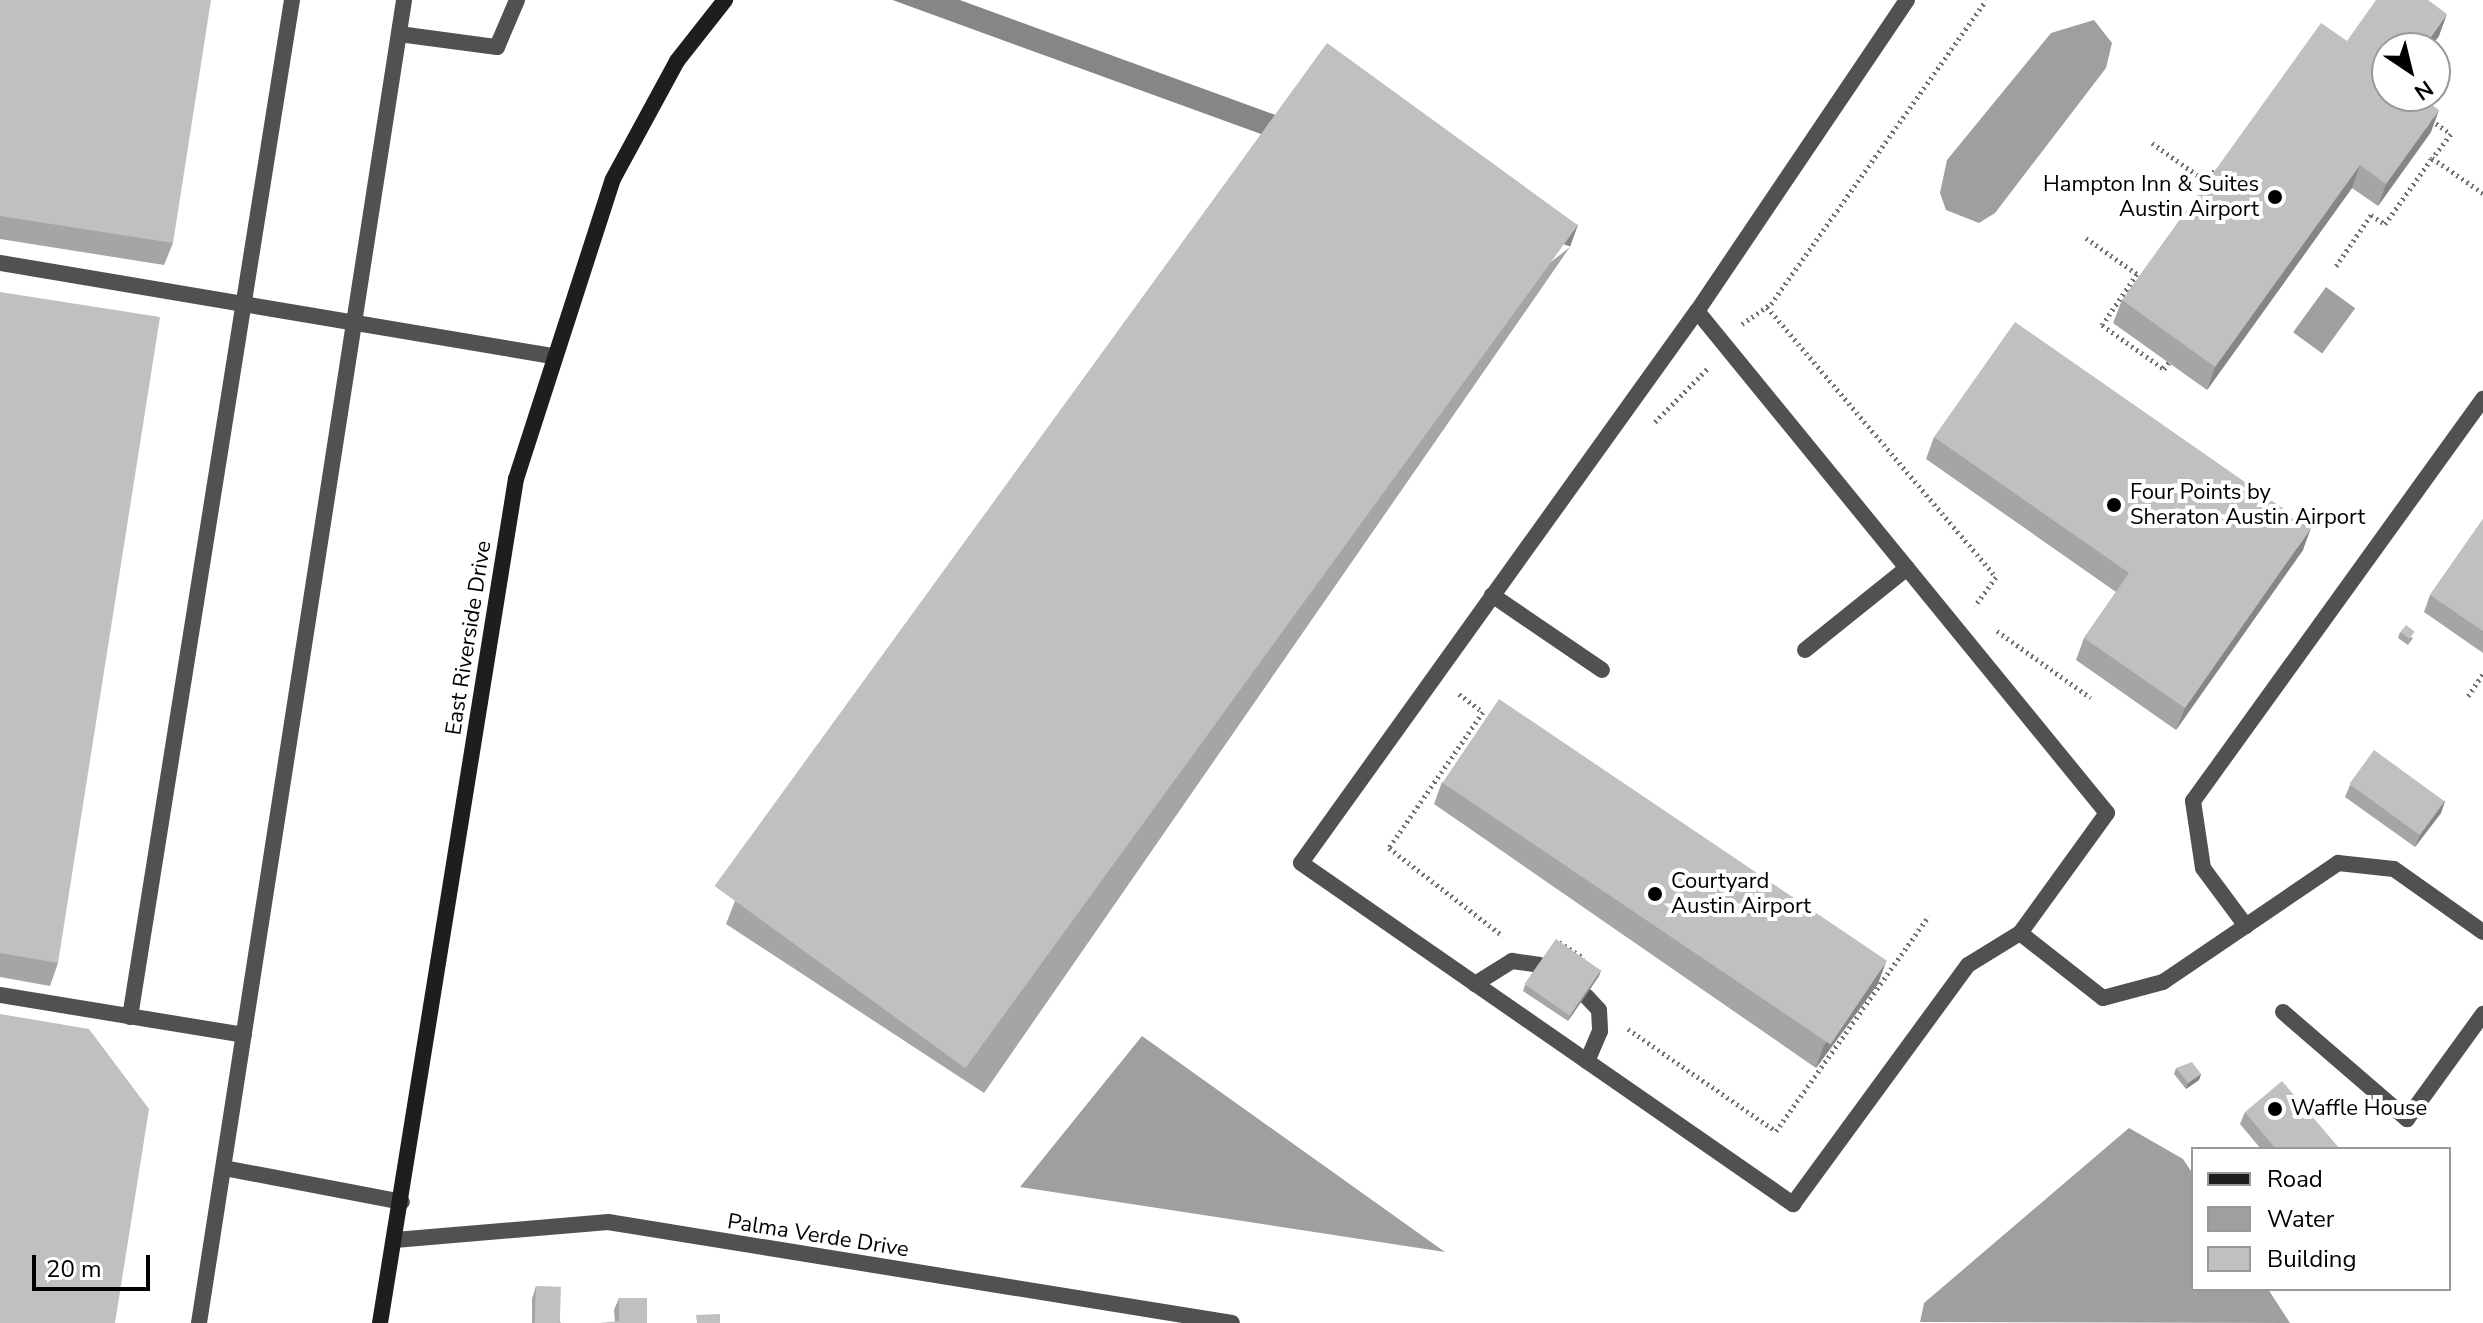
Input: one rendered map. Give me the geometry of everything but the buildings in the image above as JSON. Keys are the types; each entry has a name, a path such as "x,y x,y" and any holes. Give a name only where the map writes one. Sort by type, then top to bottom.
{"main road":[{"name":"East Riverside Drive","path":"380,1323 402,1202 516,479 552,356 613,179 677,61 725,0"}],"street":[{"path":"130,1017 292,0"},
{"path":"199,1323 404,0"},
{"path":"399,34 497,47 517,0"},
{"path":"1697,311 2107,813 2020,933 1968,965 1793,1204 1301,863 1697,311 1907,0"},
{"path":"0,263 552,356"},
{"path":"2246,926 2203,868 2193,801 2483,399"},
{"path":"1805,650 1907,568"},
{"path":"1492,595 1602,670"},
{"path":"2020,933 2103,998 2163,982 2338,863 2394,869 2481,924"},
{"path":"1475,984 1512,961 1540,965"},
{"path":"0,995 244,1035"},
{"path":"1586,996 1599,1010 1600,1031 1587,1061"},
{"path":"2283,1012 2407,1119 2483,1014"},
{"path":"224,1168 402,1202"},
{"name":"Palma Verde Drive","path":"395,1240 608,1222 1232,1323"}],"path":[{"path":"1646,429 1685,398 1725,346 1767,307 1986,0"},
{"path":"2336,266 2371,215 2385,224 2451,134 2420,112"},
{"path":"2152,143 2207,182 2223,159"},
{"path":"2432,158 2483,193"},
{"path":"2086,238 2137,274 2102,325 2164,369 2169,362"},
{"path":"1767,307 1996,577 1974,606 1983,619"},
{"path":"1992,628 2091,698"},
{"path":"2468,696 2483,674"},
{"path":"1464,686 1458,695 1483,712 1389,848 1508,940 1518,938"},
{"path":"1603,1072 1620,1024 1776,1131 1929,916"},
{"path":"1553,938 1591,964"}],"water":[{"path":"2094,20 2112,43 2106,68 1995,213 1979,223 1946,210 1940,193 1947,160 2051,33"},
{"path":"2326,287 2355,308 2322,353 2293,332"},
{"path":"1142,1036 1445,1252 1020,1187"},
{"path":"2129,1128 2183,1159 2191,1171 2191,1291 2269,1291 2290,1323 1920,1322 1924,1303"}],"place":[{"name":"Hampton Inn & Suites Austin Airport","path":"2275,197"},
{"name":"Four Points by Sheraton Austin Airport","path":"2114,505"},
{"name":"Courtyard Austin Airport","path":"1655,894"},
{"name":"Waffle House","path":"2275,1109"}]}
